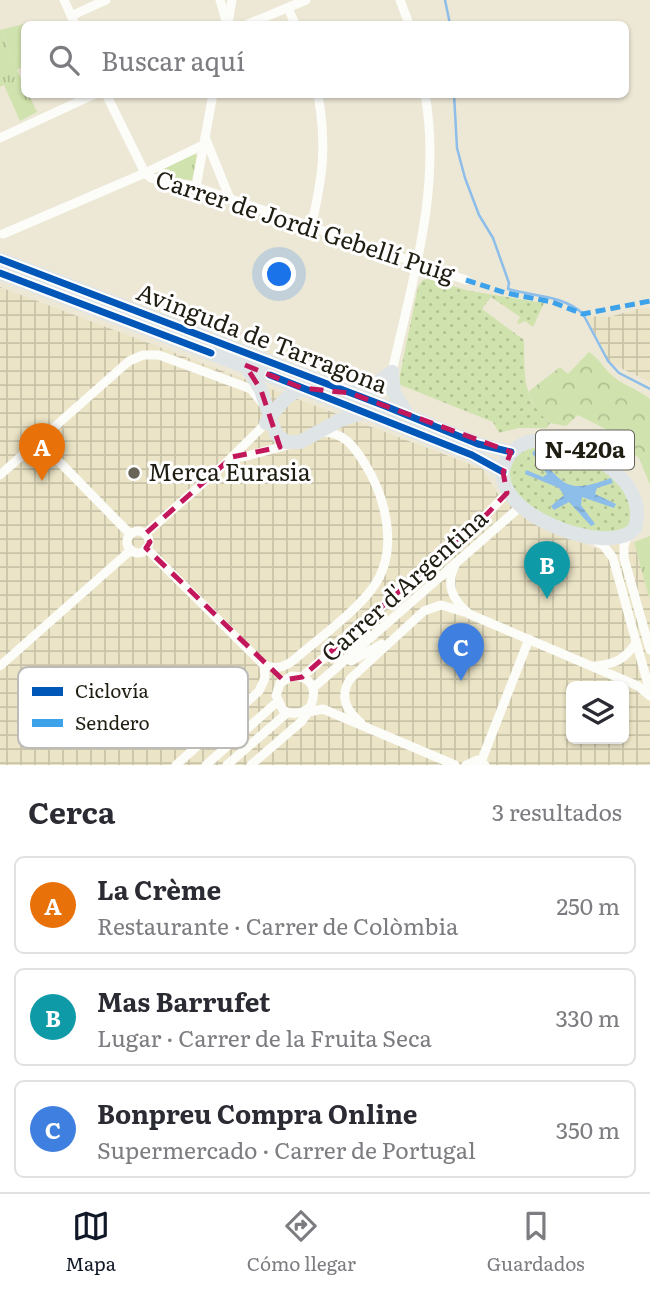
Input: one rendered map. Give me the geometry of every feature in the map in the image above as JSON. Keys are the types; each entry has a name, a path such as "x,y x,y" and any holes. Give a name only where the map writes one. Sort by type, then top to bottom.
{"main road":[{"name":"Avinguda de Tarragona","path":"0,259 478,444 511,452"},
{"name":"Avinguda de Tarragona","path":"0,273 364,412 472,455 503,472"},
{"path":"245,365 261,390 268,418 279,439 286,442 300,442 340,420 364,412"},
{"path":"349,393 369,389 392,372"},
{"path":"392,372 394,393 408,415"},
{"name":"N-420a","path":"302,388 317,387 337,394 349,393"},
{"path":"268,418 283,401 302,388"},
{"name":"N-420a","path":"507,493 503,472 511,452 521,444 541,440 578,447 608,460 629,474 642,489 647,502 642,516 631,532"},
{"path":"507,493 520,507 537,518 592,538 612,539 631,532 650,531"}],"street":[{"path":"64,0 73,20 106,0"},
{"path":"220,0 226,21"},
{"path":"228,21 232,0"},
{"path":"256,21 306,0"},
{"path":"400,0 408,21"},
{"path":"288,8 294,21"},
{"path":"0,138 86,98"},
{"path":"108,98 145,173"},
{"path":"195,187 212,98"},
{"path":"311,227 324,158 319,98"},
{"path":"392,372 426,219 430,169 425,98"},
{"path":"3,234 145,173 204,140"},
{"path":"204,140 230,200"},
{"name":"Carrer de Jordi Gebellí Puig","path":"145,173 151,178 195,187 466,280"},
{"path":"0,475 129,360 143,355 159,355 251,389 268,418 232,457 145,534"},
{"name":"Carrer d'Argentina","path":"267,668 287,666 365,597 376,584 385,562 388,542 386,518 369,471 350,443 341,435 318,432"},
{"path":"38,441 130,534"},
{"path":"232,457 243,457 300,442"},
{"name":"Carrer d'Argentina","path":"302,677 486,516 507,493"},
{"name":"Carrer d'Argentina","path":"314,690 457,560 520,507"},
{"path":"140,531 145,534 148,542 146,548 138,552 131,550 127,542 130,534 140,531"},
{"path":"631,532 624,546 624,558 650,650"},
{"path":"592,538 604,546 613,558 650,694"},
{"path":"146,548 281,683"},
{"path":"0,666 131,550"},
{"path":"457,560 451,573 450,589 457,603 469,614 638,685 650,694"},
{"name":"Carrer d'Argentina","path":"361,723 346,708 344,693 350,679 424,611 436,606 469,614"},
{"name":"Carrer d'Argentina","path":"337,668 392,639"},
{"path":"466,765 473,761 483,763 529,639"},
{"path":"593,666 622,660 636,643"},
{"path":"248,701 263,686 267,668"},
{"path":"248,728 277,702 281,683 292,676 302,677 314,690 323,709"},
{"path":"251,765 302,721 314,690"},
{"path":"277,702 287,713"},
{"path":"248,747 287,713 323,709 455,765"},
{"path":"176,765 195,748"},
{"path":"206,765 225,748"},
{"path":"227,765 247,748"}],"highlighted area":[{"path":"245,365 302,388 350,393 511,452 503,472 507,493 486,515 302,677 283,680 146,548 150,542 145,534 232,457 280,447 261,390"}],"shaded area":[{"path":"0,287 483,469 497,493 532,523 594,548 634,542 650,601 650,765 0,765"},
{"path":"650,308 650,382 610,363 586,316 609,317"}],"green space":[{"path":"21,25 2,33 12,58 21,54 21,68 17,70 21,79 21,98 30,98 37,112 20,121 4,85 0,87 0,30"},
{"path":"21,25 21,54 12,58 2,32"},
{"path":"194,154 197,155 192,180 157,176 155,173"},
{"path":"428,279 470,291 544,303 533,327 525,321 519,324 517,322 520,317 491,297 482,309 524,340 526,385 534,404 550,423 547,428 518,428 499,433 493,422 398,384 418,287 423,280"},
{"path":"589,352 614,377 650,399 650,485 639,458 625,448 619,436 578,415 566,426 550,423 538,412 528,392 560,367 568,374"},
{"path":"542,445 606,465 639,506 627,527 606,534 570,526 538,512 512,490 509,468 518,452"},
{"path":"650,536 650,601 634,542"}],"water":[{"path":"535,450 552,472 567,484 584,486 611,478 613,483 597,488 595,494 616,504 614,508 582,497 581,505 595,524 591,526 569,502 554,510 551,506 564,495 559,488 525,474 526,470 543,477 547,474 532,453"}],"waterway":[{"path":"445,0 449,21"},
{"path":"454,98 457,148 465,178 479,215 493,238 509,283 508,289 557,300 575,308 583,314 608,361 619,373 650,389"}],"marked path":[{"path":"466,280 506,293 552,302 583,314 650,301"}],"cycle path":[{"path":"0,259 478,444 511,452"},
{"path":"0,273 211,353"},
{"path":"270,375 472,455 503,472"}],"place":[{"name":"Merca Eurasia","path":"134,473"},
{"name":"La Crème","path":"42,481"},
{"name":"Mas Barrufet","path":"547,599"},
{"name":"Bonpreu Compra Online","path":"461,681"}]}
